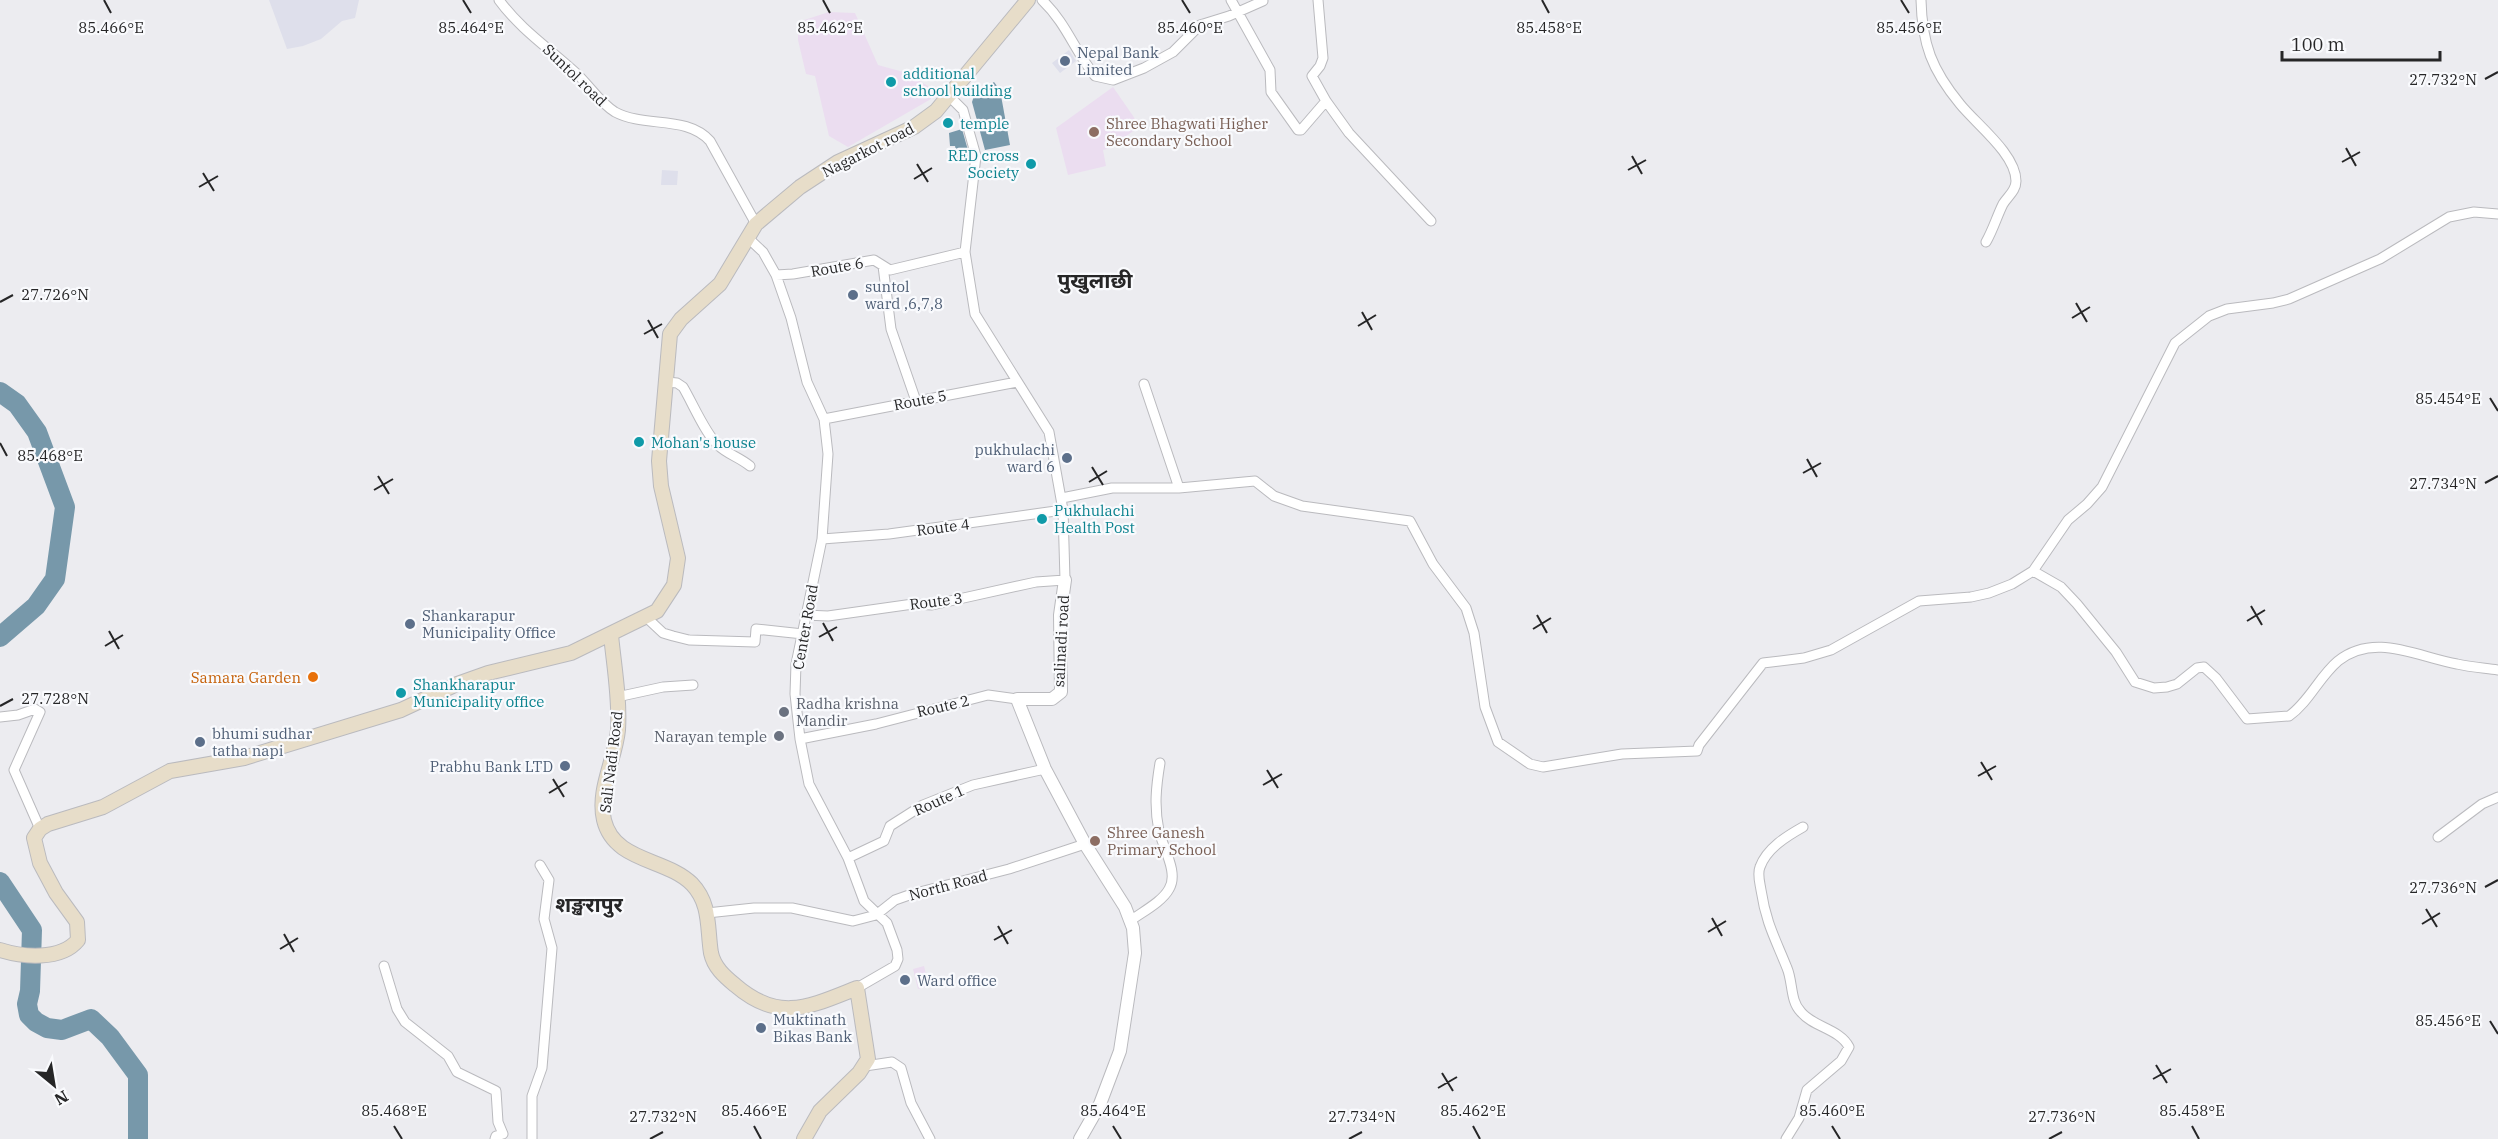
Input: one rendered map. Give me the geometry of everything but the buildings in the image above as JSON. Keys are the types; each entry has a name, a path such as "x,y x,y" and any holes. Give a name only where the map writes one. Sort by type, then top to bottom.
{"main road":[{"name":"Nagarkot road","path":"647,618 665,601 674,585 677,571 677,551 661,486 659,461 670,334 681,320 720,284 756,224 800,187 838,162 914,127 936,111 950,97 1028,0"},
{"path":"0,950 26,955 58,953 78,940 77,922 56,893 40,863 34,838 40,829 48,824 118,800 170,771 244,758 376,719 466,680 571,653 647,618"},
{"name":"Sali Nadi Road","path":"611,635 618,697 616,743 606,779 603,807 606,827 612,839 631,853 667,867 690,882 705,903 712,955 716,967 756,1001 781,1007 808,1008 857,988"},
{"path":"804,1139 820,1111 865,1066 868,1053 857,988"}],"street":[{"name":"Suntol road","path":"499,0 521,26 577,74 615,111 639,120 691,128 704,135 756,224"},
{"path":"1042,0 1067,29 1071,42 1095,76 1113,80 1144,68 1173,52 1200,25 1238,12 1263,0"},
{"path":"1231,0 1270,70 1271,92 1298,130 1304,129 1326,101"},
{"path":"1318,0 1323,58 1312,76 1326,101 1349,133 1431,221"},
{"path":"1921,0 1921,25 1935,68 1960,104 2004,151 2015,173 2016,186 2003,204 1986,242"},
{"name":"salinadi road","path":"950,97 963,110 976,156 965,252 975,314 1049,432 1064,510 1065,580 1060,615 1061,692 1052,699 1017,699"},
{"path":"1062,498 1112,488 1179,488 1256,482 1274,496 1302,506 1410,521 1433,564 1466,608 1474,633 1485,707 1498,742 1530,764 1543,767 1622,754 1697,751 1699,745 1763,663 1804,658 1831,650 1919,602 1989,593 2012,584 2033,571 2068,520 2102,487 2167,356 2185,332 2209,316 2227,309 2289,299 2380,260 2449,217 2474,212 2498,214"},
{"name":"Center Road","path":"747,237 763,252 777,275 791,318 807,382 824,419 828,454 822,539 796,664 795,694 800,739 809,784 848,858 864,901 890,927 898,959 895,966 857,988"},
{"name":"Route 6","path":"777,275 874,260 890,270 965,252"},
{"path":"883,266 891,329 916,401"},
{"path":"667,382 677,382 683,387 716,444 727,452 737,455 750,466"},
{"name":"Route 5","path":"824,419 1017,382"},
{"path":"1144,384 1179,488"},
{"name":"Route 4","path":"822,539 889,534 1064,510"},
{"path":"2033,571 2061,587 2077,604 2116,652 2135,682 2154,688 2167,687 2177,684 2197,668 2204,667 2216,678 2247,719 2289,716 2337,662 2353,652 2369,648 2396,647 2457,664 2498,670"},
{"name":"Route 3","path":"805,615 828,616 913,604 932,605 1036,582 1065,580"},
{"path":"647,618 663,633 689,640 755,642 756,629 803,634"},
{"path":"618,697 663,687 693,685"},
{"name":"Route 2","path":"800,739 876,724 988,695 1017,699"},
{"path":"1017,699 1045,769 1085,843 1125,907 1130,921 1135,953 1120,1051 1100,1104 1080,1139"},
{"path":"0,717 18,715 35,709 40,712 14,770 40,829"},
{"path":"1130,921 1165,894 1172,883 1172,870 1160,832 1155,805 1160,763"},
{"name":"Route 1","path":"848,858 884,841 890,826 923,805 974,785 1045,769"},
{"path":"2438,837 2482,804 2498,797"},
{"path":"1786,1139 1799,1118 1807,1090 1841,1061 1849,1047 1841,1038 1810,1020 1797,1007 1789,971 1765,917 1759,879 1760,866 1772,849 1803,827"},
{"name":"North Road","path":"707,913 754,908 792,908 853,921 876,915 895,900 1020,866 1085,843"},
{"path":"532,1139 532,1096 542,1068 552,948 544,919 549,880 540,865"},
{"path":"384,966 398,1009 405,1022 448,1056 457,1072 496,1091 498,1122 503,1134 496,1136 495,1139"},
{"path":"865,1066 892,1062 901,1068 911,1103 930,1139"}],"shaded area":[{"path":"269,0 359,0 355,18 342,21 321,39 287,49"},
{"path":"829,12 855,13 878,65 907,73 931,88 931,99 848,147 829,136 815,76 806,74 798,40 798,22"},
{"path":"1069,50 1076,61 1060,73 1052,63"},
{"name":"Shree Bhagwati Higher Secondary School","path":"1113,87 1140,126 1110,148 1103,150 1106,166 1068,175 1056,128"},
{"path":"662,170 678,171 677,185 661,185"},
{"path":"924,966 929,986 918,989 913,969"}],"water":[{"path":"994,82 1000,90 1010,145 985,150 972,102 974,96"},
{"path":"962,129 971,161 959,163 955,146 950,146 949,133"}],"waterway":[{"path":"0,392 17,404 37,432 65,507 55,579 36,606 0,637"},
{"path":"0,882 32,930 30,991 27,1004 29,1015 47,1028 62,1030 91,1019 110,1037 138,1075 138,1139"}],"place":[{"name":"Nepal Bank Limited","path":"1065,61"},
{"name":"additional school building","path":"891,82"},
{"name":"temple","path":"948,123"},
{"name":"Shree Bhagwati Higher Secondary School","path":"1094,132"},
{"name":"RED cross Society","path":"1031,164"},
{"name":"suntol ward ,6,7,8","path":"853,295"},
{"name":"Mohan's house","path":"639,442"},
{"name":"pukhulachi ward 6","path":"1067,458"},
{"name":"Pukhulachi Health Post","path":"1042,519"},
{"name":"Shankarapur Municipality Office","path":"410,624"},
{"name":"Samara Garden","path":"313,677"},
{"name":"Shankharapur Municipality office","path":"401,693"},
{"name":"Radha krishna Mandir","path":"784,712"},
{"name":"Narayan temple","path":"779,736"},
{"name":"bhumi sudhar tatha napi","path":"200,742"},
{"name":"Prabhu Bank LTD","path":"565,766"},
{"name":"Shree Ganesh Primary School","path":"1095,841"},
{"name":"Ward office","path":"905,980"},
{"name":"Muktinath Bikas Bank","path":"761,1028"}],"district":[{"name":"पुखुलाछी","path":"1095,280"},
{"name":"शङ्खरापुर","path":"589,904"}]}
